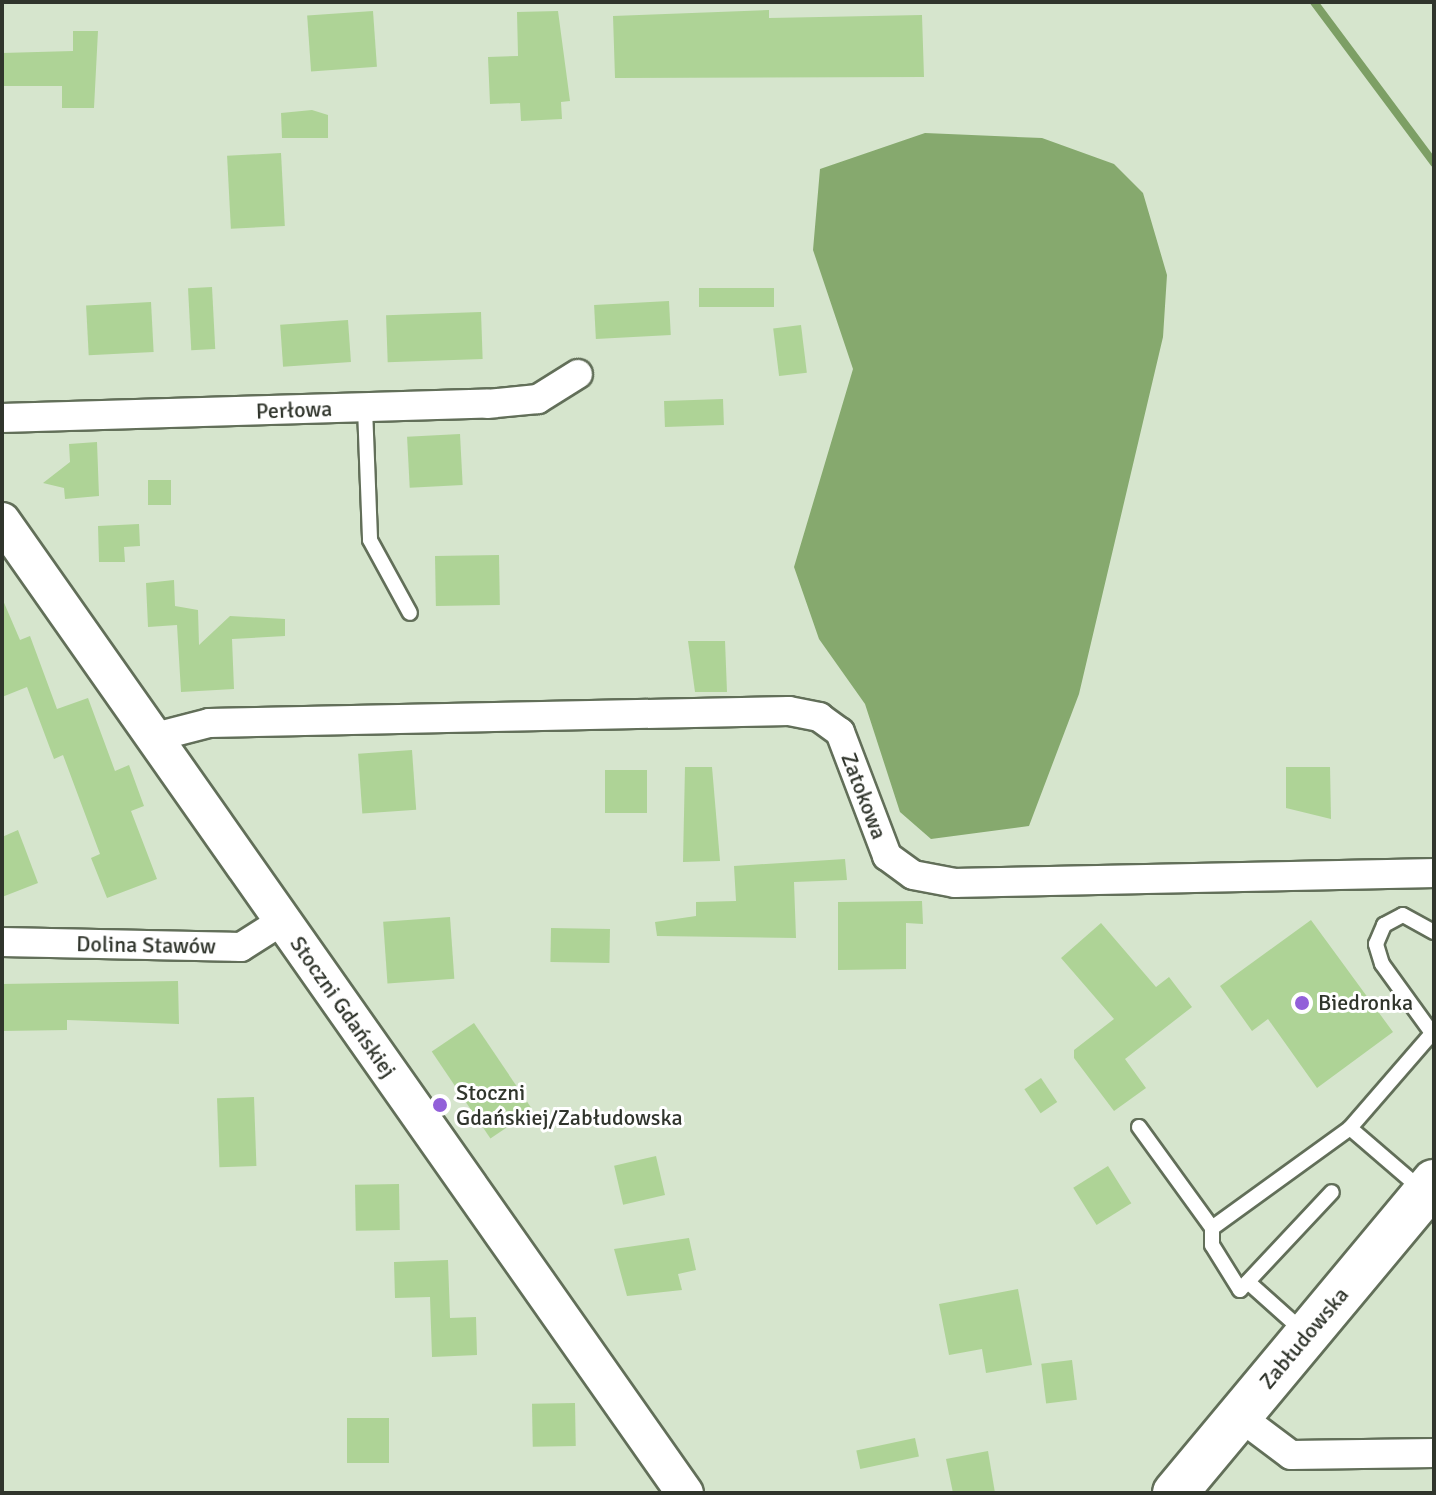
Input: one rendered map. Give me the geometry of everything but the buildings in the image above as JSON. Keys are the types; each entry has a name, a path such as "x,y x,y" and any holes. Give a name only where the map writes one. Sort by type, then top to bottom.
{"highway":[{"name":"Zabłudowska","path":"1175,1493 1430,1188"}],"street":[{"name":"Perłowa","path":"2,418 365,408 538,399 578,374"},
{"name":"Stoczni Gdańskiej","path":"2,521 685,1493"},
{"name":"Zatokowa","path":"155,737 209,723 789,711 819,717 840,732 887,856 913,875 955,883 1434,873"},
{"name":"Dolina Stawów","path":"2,942 241,947 282,921"},
{"path":"1239,1416 1291,1455 1315,1459 1434,1453"}],"lane":[{"path":"365,408 370,540 410,613"},
{"path":"1212,1228 1350,1128 1433,1032 1382,964 1376,944 1384,925 1403,915 1434,932"},
{"path":"1139,1127 1212,1228 1212,1245 1240,1290 1332,1192"},
{"path":"1350,1128 1430,1188"},
{"path":"1248,1282 1307,1335"}],"green space":[{"path":"925,133 1042,138 1114,164 1143,193 1167,275 1163,337 1079,694 1029,826 931,839 900,812 865,704 819,639 794,567 853,369 813,250 820,169"}],"waterway":[{"path":"1314,2 1434,163"}],"place":[{"name":"Biedronka","path":"1302,1003"},
{"name":"Stoczni Gdańskiej/Zabłudowska","path":"440,1105"}]}
